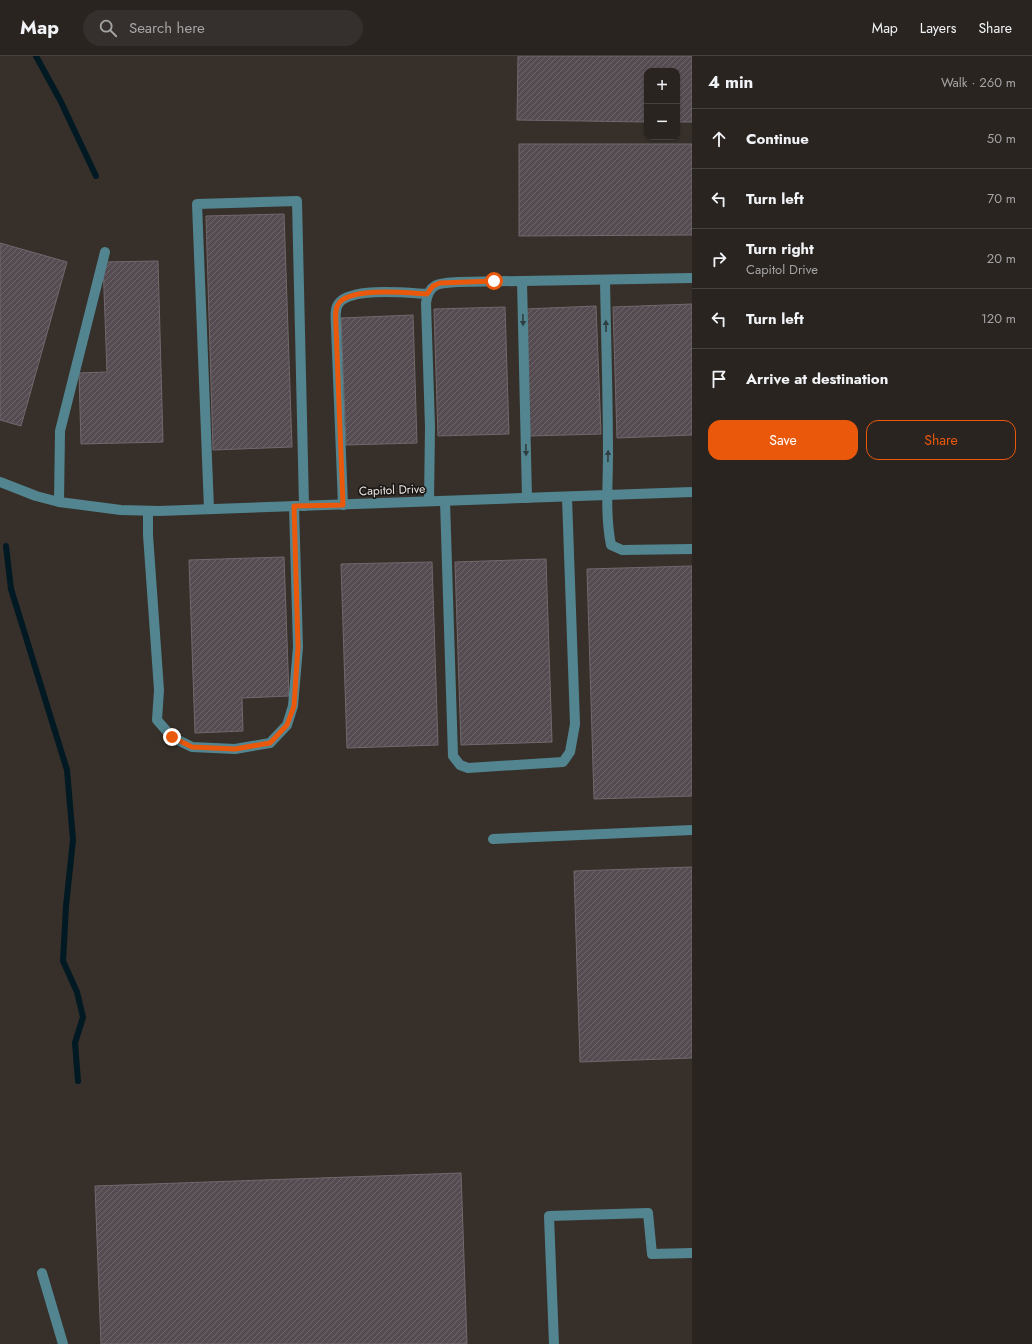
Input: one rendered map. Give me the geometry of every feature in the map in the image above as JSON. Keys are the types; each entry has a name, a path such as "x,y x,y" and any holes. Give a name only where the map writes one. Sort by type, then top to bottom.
{"street":[{"path":"148,511 148,535 159,690 157,720 172,737 192,747 235,749 270,743 287,725 294,706 298,647 299,506 297,201 197,204 209,509"},
{"path":"59,502 60,431 105,252"},
{"path":"429,501 430,428 426,318 427,294 433,286 440,283 692,278"},
{"path":"605,280 608,455 607,495 610,546 622,550 692,549"},
{"path":"522,281 527,498"},
{"path":"343,505 336,308 340,302 348,297 360,293 385,292 427,294"},
{"name":"Capitol Drive","path":"0,482 36,496 59,502 121,510 148,511 692,492"},
{"path":"445,501 453,756 460,765 468,768 563,762 570,752 575,724 567,497"},
{"path":"493,840 692,830"},
{"path":"554,1344 549,1216 648,1213 652,1254 692,1253"},
{"path":"42,1273 63,1344"}],"building":[{"path":"518,56 692,56 692,122 680,122 680,68 644,68 644,122 517,120"},
{"path":"519,144 692,144 692,235 519,236"},
{"path":"284,214 292,447 213,450 206,216"},
{"path":"0,243 67,262 21,426 0,420"},
{"path":"158,261 163,442 81,444 79,373 107,372 103,262"},
{"path":"692,304 692,435 617,438 613,307"},
{"path":"596,306 601,434 530,436 525,309"},
{"path":"505,307 509,434 438,436 434,309"},
{"path":"413,315 417,443 346,445 341,318"},
{"path":"284,557 289,696 242,698 243,731 195,733 189,560"},
{"path":"546,559 552,742 461,745 455,562"},
{"path":"432,562 438,745 347,748 341,564"},
{"path":"692,566 692,796 594,799 587,569"},
{"path":"692,867 692,1058 580,1062 574,871"},
{"path":"461,1173 467,1344 101,1344 95,1186"}],"waterway":[{"path":"36,56 60,100 96,176"},
{"path":"6,546 11,589 67,770 73,840 66,906 63,961 77,992 83,1017 75,1043 78,1081"}],"route":[{"path":"172,737 192,747 235,749 270,743 287,725 294,706 298,647 294,506 343,505 336,327 336,308 340,302 348,297 360,293 385,292 427,294 433,286 440,283 494,281"}]}
